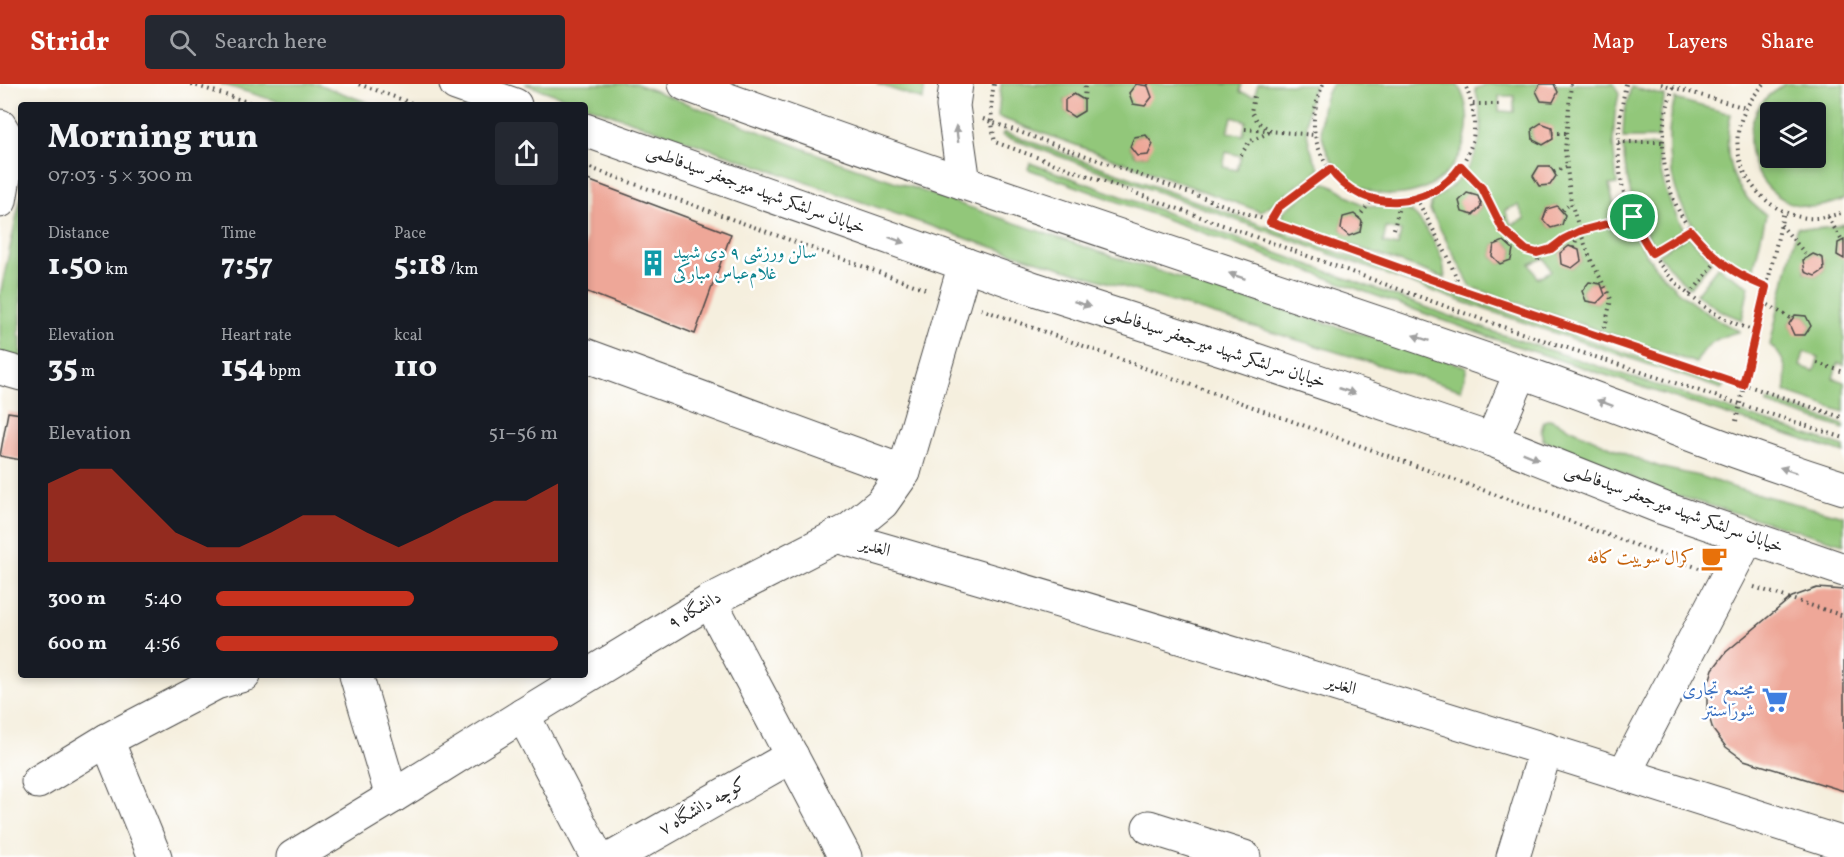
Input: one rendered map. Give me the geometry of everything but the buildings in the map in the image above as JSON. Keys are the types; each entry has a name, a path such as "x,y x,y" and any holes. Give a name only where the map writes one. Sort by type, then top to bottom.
{"street":[{"path":"456,84 507,102"},
{"path":"956,84 954,106 964,183"},
{"path":"708,87 964,183 1521,372 1787,470 1844,488"},
{"path":"0,126 10,144 0,201"},
{"name":"خیابان سرلشکر شهید میرجعفر سیدفاطمی","path":"588,131 1035,289 1256,360 1492,440 1663,508 1844,570"},
{"name":"دانشگاه ۹","path":"588,676 710,602 849,530 882,503 904,472 965,264"},
{"path":"588,356 904,472"},
{"path":"0,368 18,373"},
{"path":"1492,440 1521,372"},
{"name":"الغدیر","path":"836,536 1041,595 1546,749 1844,844"},
{"path":"1624,774 1748,537"},
{"path":"710,602 845,857"},
{"path":"38,782 107,740 216,682 232,678"},
{"path":"357,678 393,797"},
{"name":"دانشگاه ۹","path":"293,857 584,678"},
{"path":"523,715 597,857"},
{"path":"107,740 156,857"},
{"path":"1513,857 1546,749"},
{"name":"کوچه دانشگاه ۷","path":"614,857 792,756"},
{"path":"1149,827 1244,857"}],"path":[{"path":"191,84 248,102"},
{"path":"359,84 409,102"},
{"path":"994,84 991,121 995,142 1497,325 1844,438"},
{"path":"1084,100 1085,84"},
{"path":"1323,84 1316,102 1313,121 1323,159 1348,188 1365,197 1400,202 1440,188 1454,176 1466,159 1473,141 1475,122 1473,104 1465,84"},
{"path":"1571,84 1564,150 1572,203 1590,258 1611,299 1600,337"},
{"path":"1626,84 1620,114 1618,142 1620,173 1627,202 1638,230 1672,279 1690,295 1719,316 1756,331"},
{"path":"1661,84 1746,108"},
{"path":"1764,84 1751,99 1742,116 1738,136 1739,156 1745,175 1756,191 1771,205 1784,211 1808,218 1828,217 1844,212"},
{"path":"1673,87 1666,111 1663,142 1669,186 1678,210 1690,230 1708,252 1728,268 1766,287"},
{"path":"1254,96 1251,112 1259,123 1272,131"},
{"path":"1473,104 1499,104"},
{"path":"984,119 1456,288 1844,418"},
{"path":"1245,129 1315,135"},
{"path":"1241,155 1249,142 1272,131"},
{"path":"1552,133 1566,133"},
{"path":"1618,142 1663,142"},
{"path":"1461,166 1482,188 1503,230 1526,250 1537,253 1551,249 1580,231 1633,217"},
{"path":"1554,172 1566,166"},
{"path":"588,167 1726,578 1844,616"},
{"path":"1270,222 1279,207 1330,169"},
{"path":"1416,198 1448,257 1458,282 1456,288"},
{"path":"1480,202 1487,198"},
{"path":"1358,218 1373,199"},
{"path":"1395,229 1400,202"},
{"path":"1562,210 1572,203"},
{"path":"1743,385 1784,211"},
{"path":"1498,222 1507,217"},
{"path":"1828,217 1842,241"},
{"path":"1780,224 1808,257"},
{"path":"1652,253 1690,230"},
{"path":"1574,248 1575,233"},
{"path":"1509,245 1514,240"},
{"path":"1537,253 1538,260"},
{"path":"1690,295 1718,259"},
{"path":"1763,302 1792,319"},
{"path":"1817,363 1844,372"}],"green space":[{"path":"221,84 318,84 366,102 279,102"},
{"path":"525,84 637,84 841,163 1114,257 1467,367 1461,390 979,243 588,106 588,102 576,102"},
{"path":"877,84 925,84 923,100"},
{"path":"1001,84 1242,84 1240,92 1254,96 1258,84 1315,84 1309,105 1307,127 1310,148 1320,169 1261,212 998,117","holes":["1075,94 1084,100 1084,111 1074,117 1065,111 1065,100","1232,117 1246,121 1243,135 1228,132","1146,135 1148,155 1136,156 1130,147 1135,137","1226,152 1241,156 1237,170 1223,167"]},
{"path":"1332,84 1457,84 1467,111 1467,128 1459,154 1445,174 1425,187 1403,194 1380,193 1358,185 1339,170 1323,139 1321,123 1323,106"},
{"path":"1488,84 1540,84 1536,91 1541,101 1552,102 1558,92 1554,84 1614,84 1619,94 1613,143 1617,184 1609,185 1622,226 1629,222 1648,258 1674,287 1705,312 1739,332 1713,342 1696,363 1471,287 1430,210 1432,201 1459,179 1469,167 1476,153 1481,123 1475,89","holes":["1499,96 1514,96 1514,112 1499,111","1541,123 1552,128 1543,145 1533,140 1532,129","1539,166 1550,166 1556,176 1550,185 1539,186 1533,175","1467,193 1478,196 1481,207 1473,215 1462,212","1518,205 1525,219 1511,225 1505,210","1557,206 1565,215 1562,225 1551,228 1543,220 1547,209","1504,241 1513,249 1511,260 1500,264 1492,256 1494,245","1569,246 1579,250 1581,261 1572,268 1562,264 1560,253","1544,258 1551,271 1537,278 1530,264","1590,282 1601,284 1604,294 1597,303 1586,301 1582,291"]},
{"path":"1785,84 1844,84 1844,199 1814,207 1793,204 1778,196 1766,185 1751,155 1750,138 1753,121 1760,105 1760,168 1826,168 1826,102 1762,102"},
{"path":"1631,87 1665,96 1658,138 1623,138 1624,115"},
{"path":"1675,99 1731,114 1728,147 1731,169 1750,201 1766,215 1752,276 1714,249 1688,217 1679,199 1673,180 1669,139"},
{"path":"1004,132 1464,298 1724,386 1721,389 1463,302 1003,136"},
{"path":"1623,146 1658,146 1665,189 1684,229 1654,247 1632,198"},
{"path":"1030,163 1494,332 1844,447 1844,453 1492,338 1028,169"},
{"path":"1326,183 1331,185 1357,202 1368,206 1410,211 1427,230 1436,246 1443,261 1445,278 1283,221 1283,212 1318,186","holes":["1354,214 1362,221 1360,232 1349,236 1341,229 1343,218","1386,228 1401,231 1398,246 1383,243"]},
{"path":"18,210 18,370 0,364 0,295"},
{"path":"1844,224 1844,240 1838,243 1837,254 1844,259 1844,365 1838,363 1833,378 1844,382 1844,412 1785,392 1785,366 1770,345 1797,227 1815,229","holes":["1813,254 1823,259 1824,270 1815,276 1805,272 1804,261","1795,315 1806,316 1811,326 1805,335 1794,334 1789,324","1804,352 1819,357 1814,371 1800,366"]},
{"path":"1688,236 1712,261 1690,288 1658,254"},
{"path":"1718,266 1749,286 1742,320 1721,311 1696,294"},
{"path":"1769,400 1844,425 1844,429 1767,404"},
{"path":"1550,419 1632,457 1663,468 1844,516 1844,544 1673,495 1543,440 1541,431 1544,421"}],"place":[{"name":"سالن ورزشی ۹ دی شهید غلام‌عباس مبارکی","path":"653,263"},
{"name":"کرال سوییت کافه","path":"1714,558"},
{"name":"مجتمع تجاری شوراسنتر","path":"1775,700"}],"route":[{"path":"1461,166 1482,188 1503,230 1526,250 1537,253 1551,249 1580,231 1633,217 1652,253 1690,230 1708,252 1728,268 1766,287 1743,385 1270,222 1279,207 1330,169 1348,188 1365,197 1400,202 1423,197 1440,188 1454,176 1461,166"}]}
